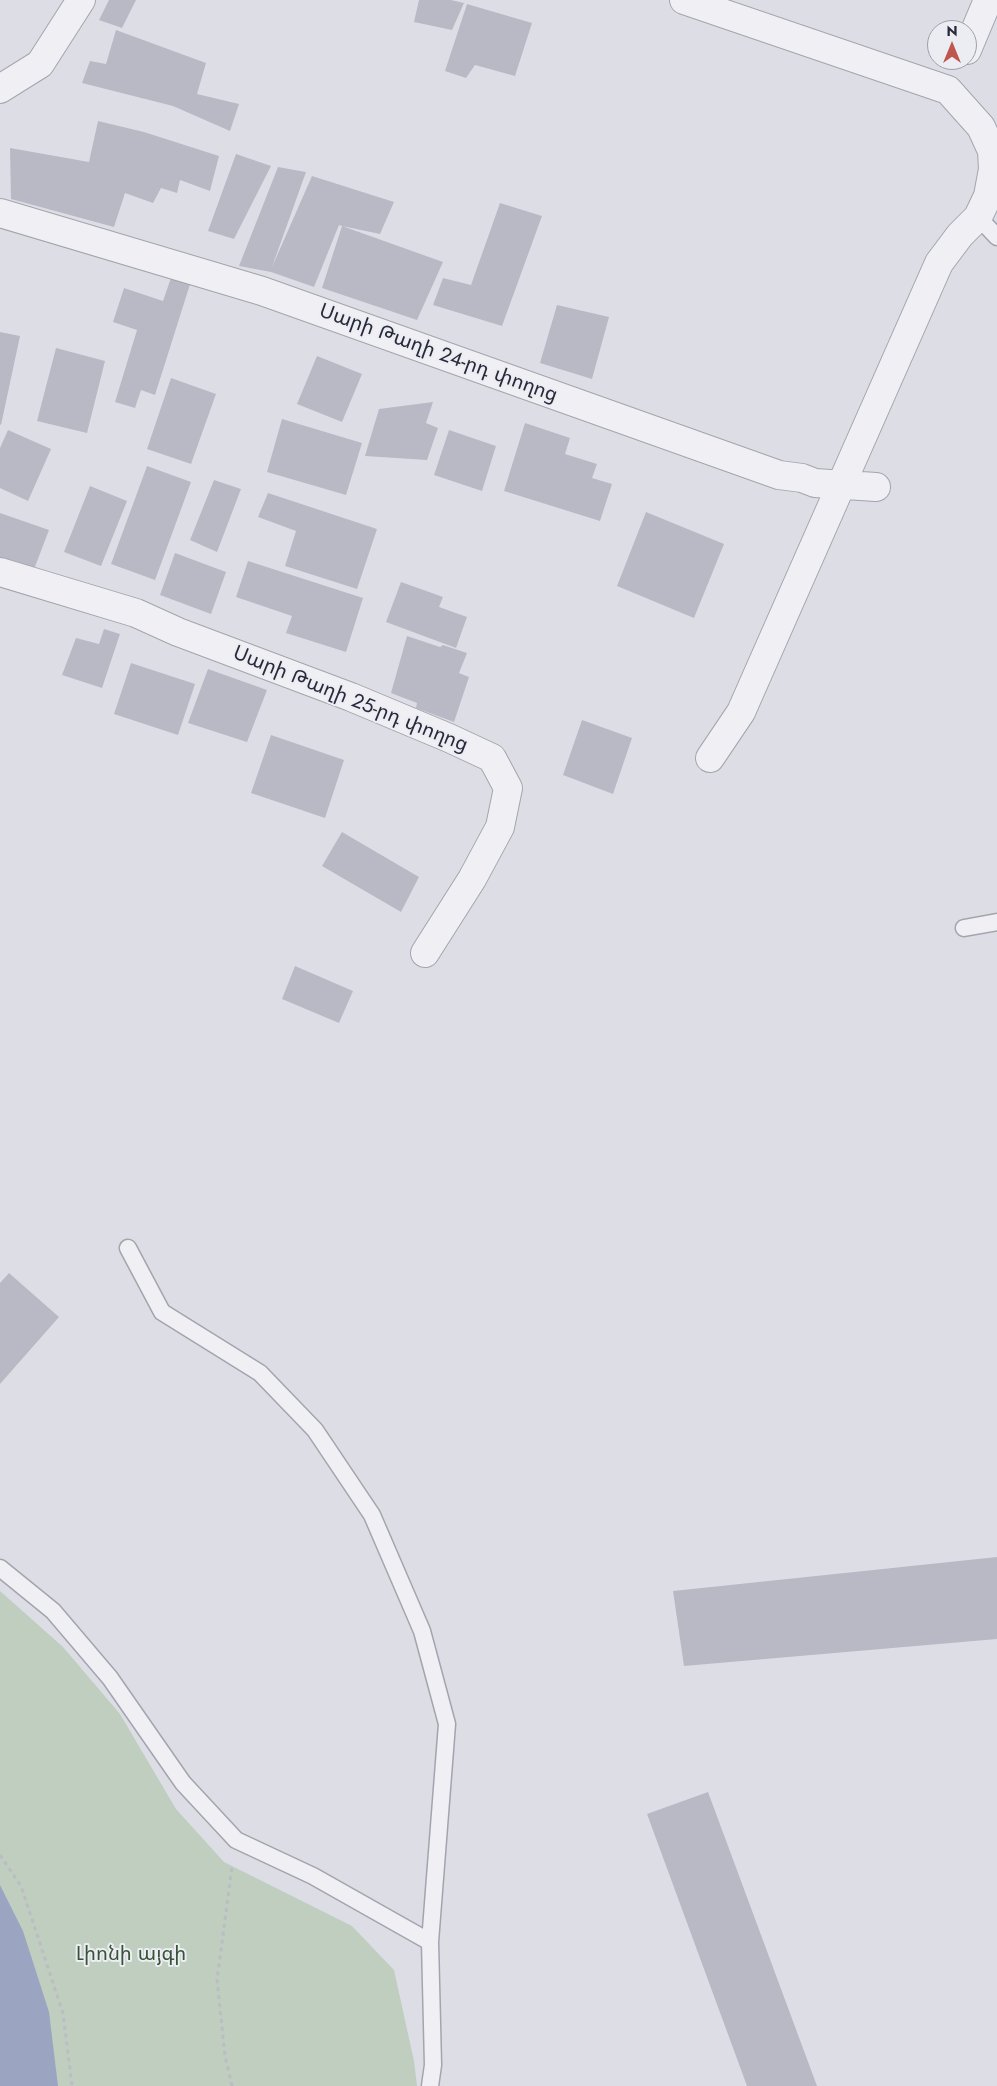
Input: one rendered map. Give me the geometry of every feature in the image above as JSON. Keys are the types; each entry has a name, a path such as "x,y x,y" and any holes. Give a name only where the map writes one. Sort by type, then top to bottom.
{"street":[{"path":"0,89 40,64 81,0"},
{"path":"684,0 948,90 982,127 992,151 993,169 990,187 978,217 960,235 939,263 741,712 710,758"},
{"path":"977,26 988,0"},
{"path":"948,90 957,70"},
{"name":"Սարի Թաղի 24-րդ փողոց","path":"0,213 262,292 766,471 815,483 876,487"},
{"name":"Սարի Թաղի 25-րդ փողոց","path":"0,572 136,613 178,632 351,697 492,758 508,788 500,827 472,879 425,953"}],"lane":[{"path":"978,217 997,237"},
{"path":"964,928 997,922"},
{"path":"128,1248 147,1280 162,1312 260,1373 315,1430 372,1516 422,1631 447,1724 430,1942 433,2065 430,2086"},
{"path":"0,1568 53,1611 110,1678 183,1783 236,1840 313,1876 430,1942"}],"path":[{"path":"232,2086 225,2056 217,1980 236,1840"},
{"path":"0,1855 21,1886 63,2013 72,2086"}],"green space":[{"name":"Լիոնի այգի","path":"0,1591 63,1647 120,1714 176,1809 224,1862 352,1926 394,1970 414,2061 417,2086 0,2086"}],"water":[{"path":"0,1885 23,1931 49,2012 58,2086 0,2086"}],"building":[{"path":"109,0 136,0 122,28 99,20"},
{"path":"419,0 451,0 464,3 452,30 414,22"},
{"path":"467,4 532,23 515,76 475,65 466,78 445,71"},
{"path":"116,30 206,63 197,94 239,104 230,131 173,106 82,83 90,61 106,64"},
{"path":"98,121 144,132 219,156 210,191 180,180 177,193 161,188 153,203 125,193 114,227 11,199 10,148 89,162"},
{"path":"236,154 271,166 234,239 208,231"},
{"path":"278,167 306,172 272,267 312,176 394,202 380,234 339,225 314,287 271,272 239,266"},
{"path":"500,203 542,216 502,326 433,305 443,278 471,285"},
{"path":"342,226 443,262 417,320 322,288"},
{"path":"173,272 192,278 155,395 141,390 135,408 115,402 137,330 113,322 124,288 163,301"},
{"path":"557,305 609,317 592,379 540,363"},
{"path":"0,332 20,336 1,425 0,424"},
{"path":"56,348 105,361 87,433 37,421"},
{"path":"317,356 362,374 342,422 297,404"},
{"path":"171,378 216,394 191,464 147,449"},
{"path":"433,402 426,423 438,428 427,460 365,456 379,409"},
{"path":"282,419 362,443 346,495 267,472"},
{"path":"525,423 570,438 565,454 597,464 592,478 612,484 600,521 504,491"},
{"path":"8,430 51,449 28,501 0,488 0,448"},
{"path":"449,430 496,446 482,491 434,475"},
{"path":"147,466 191,482 155,580 111,564"},
{"path":"214,480 241,489 217,552 190,540"},
{"path":"90,486 127,501 101,566 64,552"},
{"path":"268,493 377,529 357,589 285,566 296,531 258,517"},
{"path":"646,512 724,544 694,618 617,586"},
{"path":"0,513 49,530 33,572 0,561"},
{"path":"175,553 226,572 211,614 160,595"},
{"path":"248,561 363,598 346,652 286,633 292,616 236,597"},
{"path":"401,582 443,597 439,607 467,617 456,648 386,622"},
{"path":"104,629 120,634 102,688 62,675 76,638 99,644"},
{"path":"407,636 440,647 443,645 467,653 459,673 469,677 454,722 416,708 417,703 391,693"},
{"path":"131,663 195,684 178,735 114,714"},
{"path":"208,669 267,690 247,742 188,723"},
{"path":"582,720 632,738 613,794 563,775"},
{"path":"271,735 344,760 325,818 251,793"},
{"path":"342,832 419,877 401,912 322,866"},
{"path":"295,966 353,991 339,1023 282,999"},
{"path":"9,1273 59,1317 0,1384 0,1283"},
{"path":"997,1557 997,1639 684,1666 673,1591"},
{"path":"708,1792 817,2086 747,2086 647,1814"}]}
